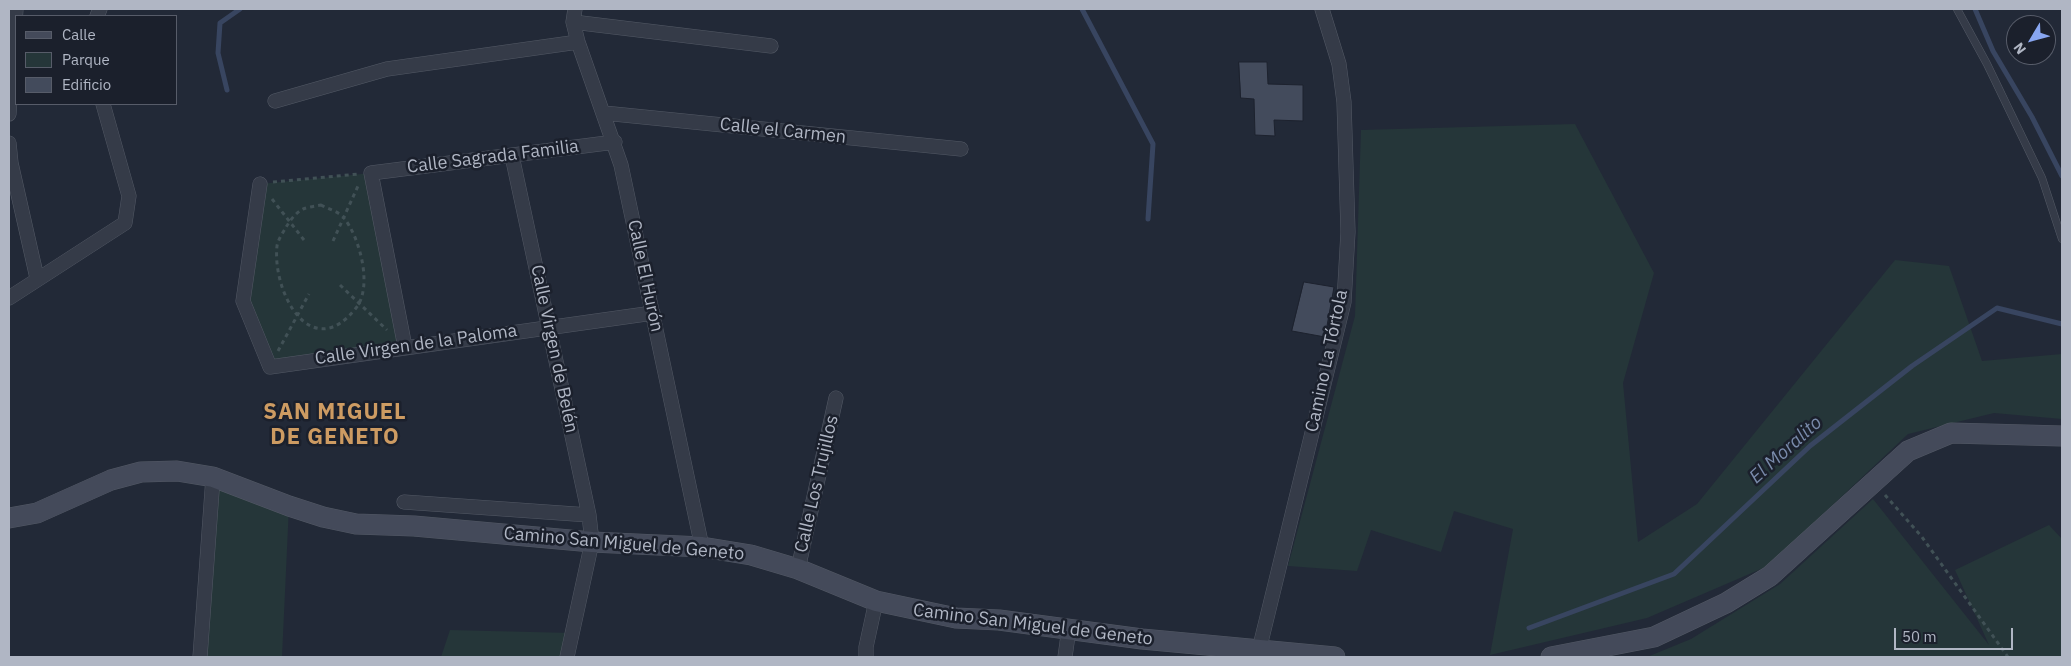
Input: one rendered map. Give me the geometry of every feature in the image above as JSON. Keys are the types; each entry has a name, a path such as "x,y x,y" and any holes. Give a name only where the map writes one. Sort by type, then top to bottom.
{"main road":[{"path":"1552,657 1654,637 1726,602 1770,576 1908,451 1951,433 2062,436"},
{"name":"Camino San Miguel de Geneto","path":"9,518 37,513 111,480 140,472 177,471 213,477 323,517 356,524 414,526 592,542 702,547 751,555 798,570 876,601 956,618 1068,628 1217,651 1259,650 1334,657"}],"street":[{"name":"Camino La Tórtola","path":"1259,650 1344,302 1348,232 1344,102 1339,64 1322,9"},
{"path":"574,15 771,46"},
{"name":"Calle El Hurón","path":"574,15 578,42 615,142 702,547"},
{"path":"9,114 15,24"},
{"path":"275,101 387,69 578,42"},
{"path":"9,298 37,278 125,223 129,196 103,105"},
{"name":"Calle el Carmen","path":"604,113 961,149"},
{"name":"Calle Sagrada Familia","path":"405,347 371,173 615,142"},
{"path":"9,143 11,163 37,278"},
{"name":"Calle Virgen de Belén","path":"512,156 589,515 592,542 567,657"},
{"path":"260,184 243,301 270,367"},
{"name":"Calle Virgen de la Paloma","path":"270,367 549,326 653,313"},
{"name":"Calle Los Trujillos","path":"798,570 836,398"},
{"path":"200,657 213,477"},
{"path":"404,502 589,515"},
{"path":"866,657 866,647 876,601"},
{"path":"1065,657 1068,628"}],"lane":[{"path":"1957,9 1987,64 2042,178 2062,239"}],"path":[{"path":"260,184 364,173 333,241"},
{"path":"260,184 304,240"},
{"path":"321,205 344,217 359,248 364,274 359,304 348,318 332,329 312,328 297,316 286,300 278,276 277,244 290,221 302,210 321,205"},
{"path":"340,285 405,347"},
{"path":"270,367 309,294"},
{"path":"1874,482 1922,537 2008,657"}],"green space":[{"path":"1575,124 1654,273 1623,383 1638,542 1697,504 1895,260 1949,266 1982,361 2062,354 2062,419 1994,413 1908,434 1768,566 1647,618 1490,655 1513,529 1454,511 1441,552 1371,530 1357,571 1288,566 1355,316 1361,130"},
{"path":"371,173 405,347 270,367 243,301 260,184"},
{"path":"207,476 289,506 282,657 196,657"},
{"path":"1873,499 1989,645 1955,570 2049,525 2062,539 2062,657 1647,657 1691,639 1780,584"},
{"path":"450,630 572,633 566,657 441,657"}],"building":[{"path":"1239,62 1267,62 1268,84 1303,85 1303,121 1274,120 1275,136 1255,135 1254,99 1241,98"},
{"path":"1304,282 1334,287 1325,337 1292,331"}],"waterway":[{"path":"227,90 218,53 220,23 240,9"},
{"path":"1082,9 1153,144 1148,219"},
{"path":"1975,9 1993,51 2032,117 2062,176"},
{"name":"El Moralito","path":"1529,628 1674,574 1810,446 1912,366 1997,308 2062,324"}],"district":[{"name":"SAN MIGUEL DE GENETO","path":"335,426"}]}
